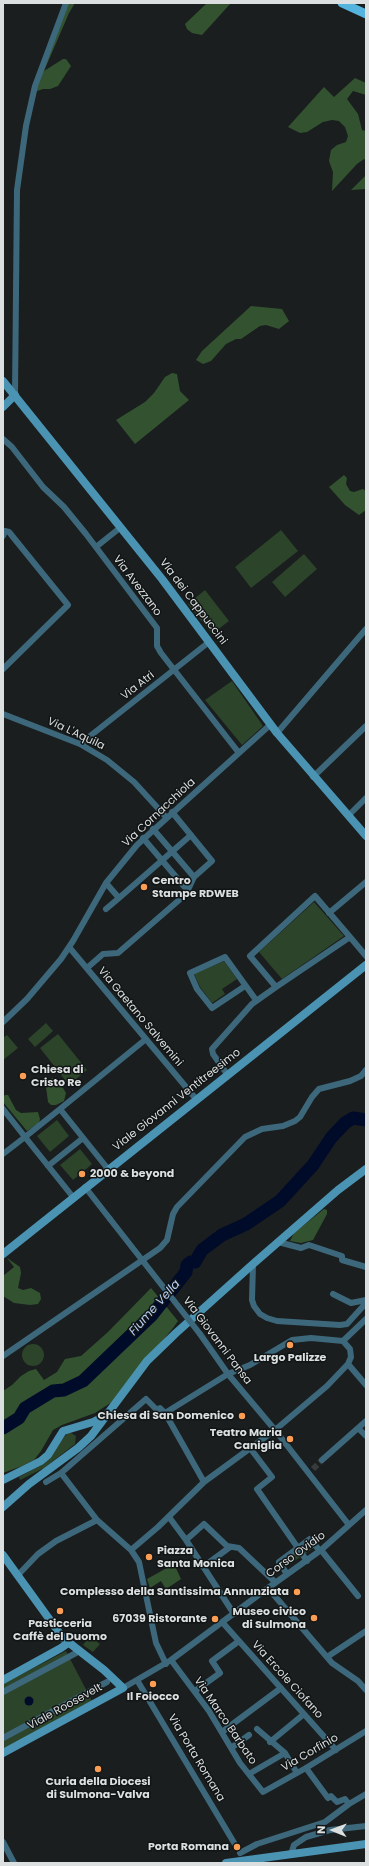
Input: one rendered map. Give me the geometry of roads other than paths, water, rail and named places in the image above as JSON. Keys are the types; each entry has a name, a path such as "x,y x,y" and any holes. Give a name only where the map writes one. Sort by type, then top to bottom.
{"main road":[{"path":"342,3 366,14"}],"street":[{"path":"3,407 15,395 17,190 26,126 35,86 66,3"},
{"name":"Via dei Cappuccini","path":"3,380 121,527 277,734 366,836"},
{"name":"Via Avezzano","path":"3,439 12,447 42,487 64,507 157,628 158,649 239,753"},
{"path":"96,547 121,527"},
{"path":"3,536 5,531 9,532 68,605 3,669"},
{"path":"277,734 366,629"},
{"name":"Via Atri","path":"80,744 209,642"},
{"name":"Via L'Aquila","path":"3,714 80,744 107,760 124,773 166,817"},
{"name":"Via Cornacchiola","path":"3,1022 27,999 69,947 106,883 143,838 270,725"},
{"path":"313,777 366,726"},
{"path":"348,816 366,798"},
{"path":"87,968 102,954 118,953 188,890 194,877 212,861 172,812"},
{"path":"153,829 194,877"},
{"path":"106,910 191,836"},
{"path":"143,838 188,890"},
{"path":"329,913 366,882"},
{"path":"106,883 119,898"},
{"path":"276,987 250,956 315,896 366,956"},
{"path":"227,1074 212,1054 212,1050 256,1000 350,937"},
{"name":"Via Gaetano Salvemini","path":"69,947 196,1099"},
{"path":"245,986 212,1008 197,989 190,973 224,957 256,1000"},
{"name":"Viale Giovanni Ventitreesimo","path":"3,1254 85,1187 366,965"},
{"path":"3,1154 146,1039"},
{"path":"3,1356 160,1248 167,1240 173,1214 177,1207 230,1152 253,1132 289,1124 295,1121 304,1112 312,1097 323,1087 350,1081 361,1076 366,1070"},
{"path":"3,1109 73,1197"},
{"path":"60,1109 108,1169"},
{"path":"48,1166 83,1138"},
{"path":"46,1482 61,1473 94,1438 105,1415 146,1361 252,1264 338,1190 366,1169"},
{"name":"Via Giovanni Pansa","path":"85,1187 200,1334 228,1374 311,1470 349,1525"},
{"path":"278,1242 301,1248 309,1245 342,1256 342,1260 366,1267"},
{"path":"252,1264 252,1300 254,1306 260,1314 267,1318 340,1325 347,1324 366,1303"},
{"path":"334,1294 351,1303 366,1300"},
{"path":"343,1341 366,1319"},
{"path":"61,1473 97,1520 131,1550 169,1517 204,1482 275,1430 311,1400 348,1364 351,1357 350,1349 343,1341 311,1338 292,1340 250,1365 228,1374 165,1413"},
{"path":"348,1364 366,1385"},
{"path":"3,1507 29,1484 74,1451 94,1438 115,1428 146,1399 157,1410 160,1408 165,1413 204,1482"},
{"path":"3,1480 41,1461 48,1455 63,1431 93,1422 105,1415"},
{"path":"322,1460 366,1420"},
{"path":"70,1428 94,1438"},
{"path":"358,1428 366,1436"},
{"path":"250,1448 272,1477 257,1489 306,1561"},
{"name":"Corso Ovidio","path":"137,1680 169,1662 223,1623 275,1582 321,1551 366,1510"},
{"path":"169,1517 186,1540 234,1614"},
{"path":"18,1575 38,1554 56,1541 97,1520"},
{"path":"186,1540 204,1524 230,1547 239,1548 275,1582"},
{"path":"287,1574 278,1562 310,1539 358,1596"},
{"path":"203,1567 230,1547"},
{"name":"Via Marco Barbato","path":"131,1550 139,1562 156,1643 169,1662 195,1691 231,1748 249,1774 264,1792"},
{"path":"3,1555 68,1642 104,1670 123,1688"},
{"path":"268,1588 332,1663 358,1682 366,1690"},
{"name":"Via Ercole Ciofano","path":"223,1623 336,1750"},
{"path":"327,1657 366,1631"},
{"path":"195,1691 220,1674 212,1661 239,1641"},
{"path":"3,1680 68,1642"},
{"path":"3,1692 76,1653"},
{"name":"Viale Roosevelt","path":"3,1753 137,1680"},
{"name":"Via Porta Romana","path":"137,1680 240,1854"},
{"path":"3,1738 107,1682"},
{"path":"222,1732 281,1688"},
{"path":"270,1742 304,1714"},
{"path":"257,1729 270,1742 285,1753 297,1773"},
{"name":"Via Corfinio","path":"264,1792 366,1731"},
{"path":"231,1748 249,1735"},
{"path":"249,1774 285,1753"},
{"path":"306,1768 328,1798 331,1796 337,1802 345,1799 349,1804"},
{"path":"226,1863 257,1844 325,1822 349,1804 366,1794"},
{"path":"291,1854 294,1845 306,1837 330,1830 366,1826"},
{"path":"3,1842 5,1852 14,1863"},
{"path":"240,1854 291,1854 366,1844"}],"water":[{"path":"29,1696 34,1701 29,1706 24,1701"}],"waterway":[{"name":"Fiume Vella","path":"3,1428 19,1418 25,1408 53,1391 64,1390 83,1381 152,1315 186,1272 187,1265 191,1262 195,1262 202,1250 222,1235 246,1224 280,1201 313,1165 331,1138 345,1123 353,1118 366,1120"}],"tunnel":[{"path":"313,1469 322,1460"}],"place":[{"name":"Centro Stampe RDWEB","path":"144,887"},
{"name":"Chiesa di Cristo Re","path":"23,1076"},
{"name":"2000 & beyond","path":"82,1174"},
{"name":"Largo Palizze","path":"290,1345"},
{"name":"Chiesa di San Domenico","path":"242,1416"},
{"name":"Teatro Maria Caniglia","path":"290,1439"},
{"name":"Piazza Santa Monica","path":"149,1557"},
{"name":"Complesso della Santissima Annunziata","path":"297,1592"},
{"name":"Pasticceria Caffè del Duomo","path":"60,1611"},
{"name":"Museo civico di Sulmona","path":"314,1618"},
{"name":"67039 Ristorante","path":"215,1619"},
{"name":"Il Foiocco","path":"153,1684"},
{"name":"Curia della Diocesi di Sulmona-Valva","path":"98,1769"},
{"name":"Porta Romana","path":"237,1847"}]}
